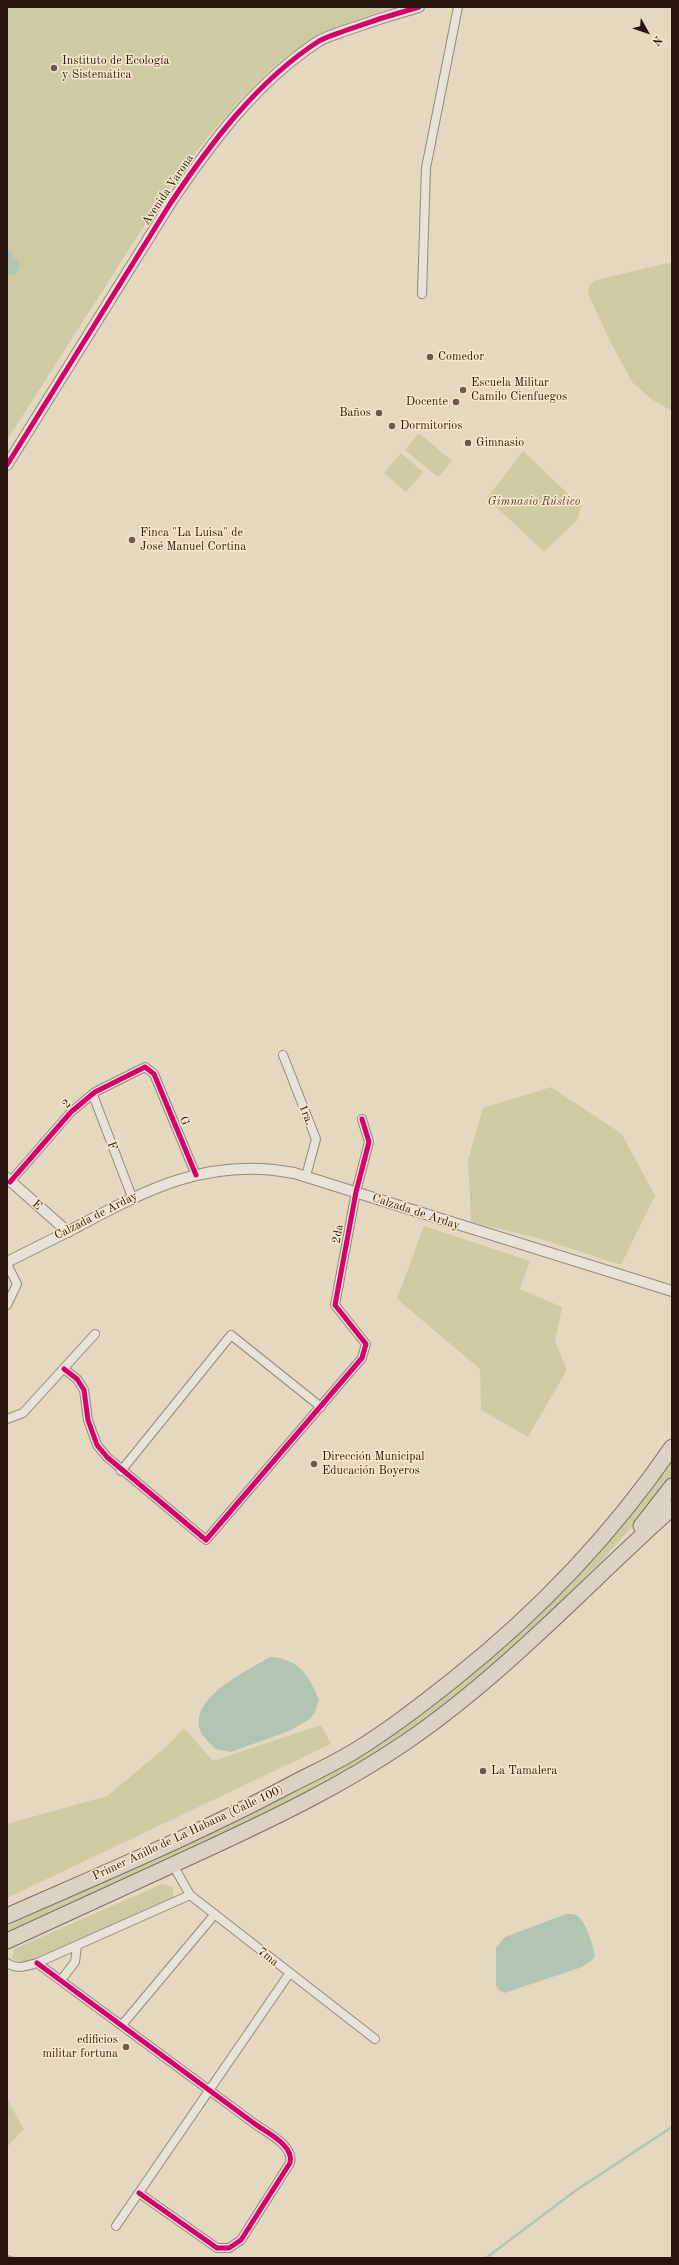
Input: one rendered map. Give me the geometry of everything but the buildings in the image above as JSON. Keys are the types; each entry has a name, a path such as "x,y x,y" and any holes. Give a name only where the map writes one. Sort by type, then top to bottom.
{"highway":[{"name":"Primer Anillo de La Habana (Calle 100)","path":"7,1916 242,1810 351,1753 393,1727 473,1664 554,1592 601,1541 646,1484 672,1446"},
{"path":"615,1560 672,1486"},
{"path":"615,1560 672,1508"},
{"name":"Primer Anillo de La Habana (Calle 100)","path":"7,1941 307,1802 366,1768 406,1742 446,1713 527,1645 615,1560"}],"street":[{"name":"Avenida Varona","path":"7,465 170,204 196,165 237,113 272,79 320,41 372,21 419,7"},
{"path":"422,294 426,168 458,7"},
{"name":"1ra.","path":"283,1055 316,1139 306,1176"},
{"name":"2","path":"9,1180 72,1112 93,1094 141,1068 148,1069 154,1074"},
{"name":"G","path":"154,1074 196,1175"},
{"name":"F","path":"93,1094 132,1197"},
{"name":"2da","path":"321,1406 362,1358 366,1344 335,1306 356,1192 369,1142 362,1119"},
{"name":"Calzada de Arday","path":"7,1263 132,1197 168,1182 212,1171 272,1168 306,1176 672,1291"},
{"name":"E","path":"9,1180 68,1232"},
{"path":"7,1263 17,1284 7,1305"},
{"path":"7,1419 23,1413 95,1334"},
{"path":"64,1369 77,1379 84,1390 88,1420 97,1445 121,1471 206,1540 321,1406 231,1335 121,1471"},
{"name":"7ma","path":"173,1865 190,1895 289,1974 375,2039"},
{"path":"7,1962 14,1967 21,1968 37,1963 190,1895"},
{"path":"122,2025 215,1914"},
{"path":"61,1980 75,1962 77,1946"},
{"path":"37,1963 288,2149 291,2155 290,2163 241,2240 229,2248 217,2248 139,2193"},
{"path":"116,2226 289,1974"}],"green space":[{"path":"7,7 396,7 362,18 312,40 282,60 245,94 204,142 166,193 7,440"},
{"path":"672,262 672,410 670,410 651,399 632,382 611,343 588,294 590,284 596,280"},
{"path":"419,433 452,461 438,477 405,450"},
{"name":"Gimnasio Rústico","path":"523,451 581,506 577,520 544,552 487,498"},
{"path":"401,453 423,472 406,492 384,473"},
{"path":"551,1087 622,1134 655,1196 621,1265 538,1238 471,1222 468,1160 483,1108"},
{"path":"424,1226 530,1261 520,1289 562,1307 555,1341 567,1370 528,1437 481,1410 480,1369 397,1299"},
{"path":"672,1458 672,1475 661,1492 642,1516 580,1583 499,1660 411,1729 336,1777 244,1826 7,1934 7,1926 148,1861 416,1718 479,1669 573,1581 611,1538"},
{"path":"321,1725 331,1744 7,1898 7,1824 107,1796 166,1747 184,1728 213,1761"},
{"path":"162,1884 173,1887 173,1898 25,1963 12,1959 14,1949"},
{"path":"7,2099 24,2129 8,2146 7,2145"}],"shaded area":[{"path":"7,248 20,265 17,273 12,275 7,274"},
{"path":"270,1657 280,1658 295,1664 306,1676 319,1700 315,1712 310,1719 289,1731 231,1752 215,1749 200,1730 199,1718 203,1706 223,1686"},
{"path":"566,1914 576,1915 586,1927 595,1956 591,1961 582,1967 504,1993 499,1990 496,1985 496,1948 505,1937"}],"waterway":[{"path":"486,2258 575,2191 672,2127"}],"railway":[{"path":"7,2256 13,2258"}],"cycle path":[{"path":"7,465 185,181 236,115 275,75 296,57 319,41 363,24 419,7"},
{"path":"10,1182 71,1112 95,1092 145,1067 154,1074 196,1175"},
{"path":"64,1369 77,1379 84,1390 88,1420 97,1445 107,1457 206,1540 362,1358 366,1344 335,1305 356,1192 369,1142 362,1119"},
{"path":"37,1963 272,2135 284,2145 290,2157 290,2163 241,2240 229,2248 217,2248 139,2193"}],"place":[{"name":"Instituto de Ecología y Sistemática","path":"54,68"},
{"name":"Comedor","path":"430,357"},
{"name":"Escuela Militar Camilo Cienfuegos","path":"463,390"},
{"name":"Docente","path":"456,402"},
{"name":"Baños","path":"379,413"},
{"name":"Dormitorios","path":"392,426"},
{"name":"Gimnasio","path":"468,443"},
{"name":"Finca \"La Luisa\" de José Manuel Cortina","path":"132,540"},
{"name":"Dirección Municipal Educación Boyeros","path":"314,1464"},
{"name":"La Tamalera","path":"483,1771"},
{"name":"edificios militar fortuna","path":"126,2047"}]}
